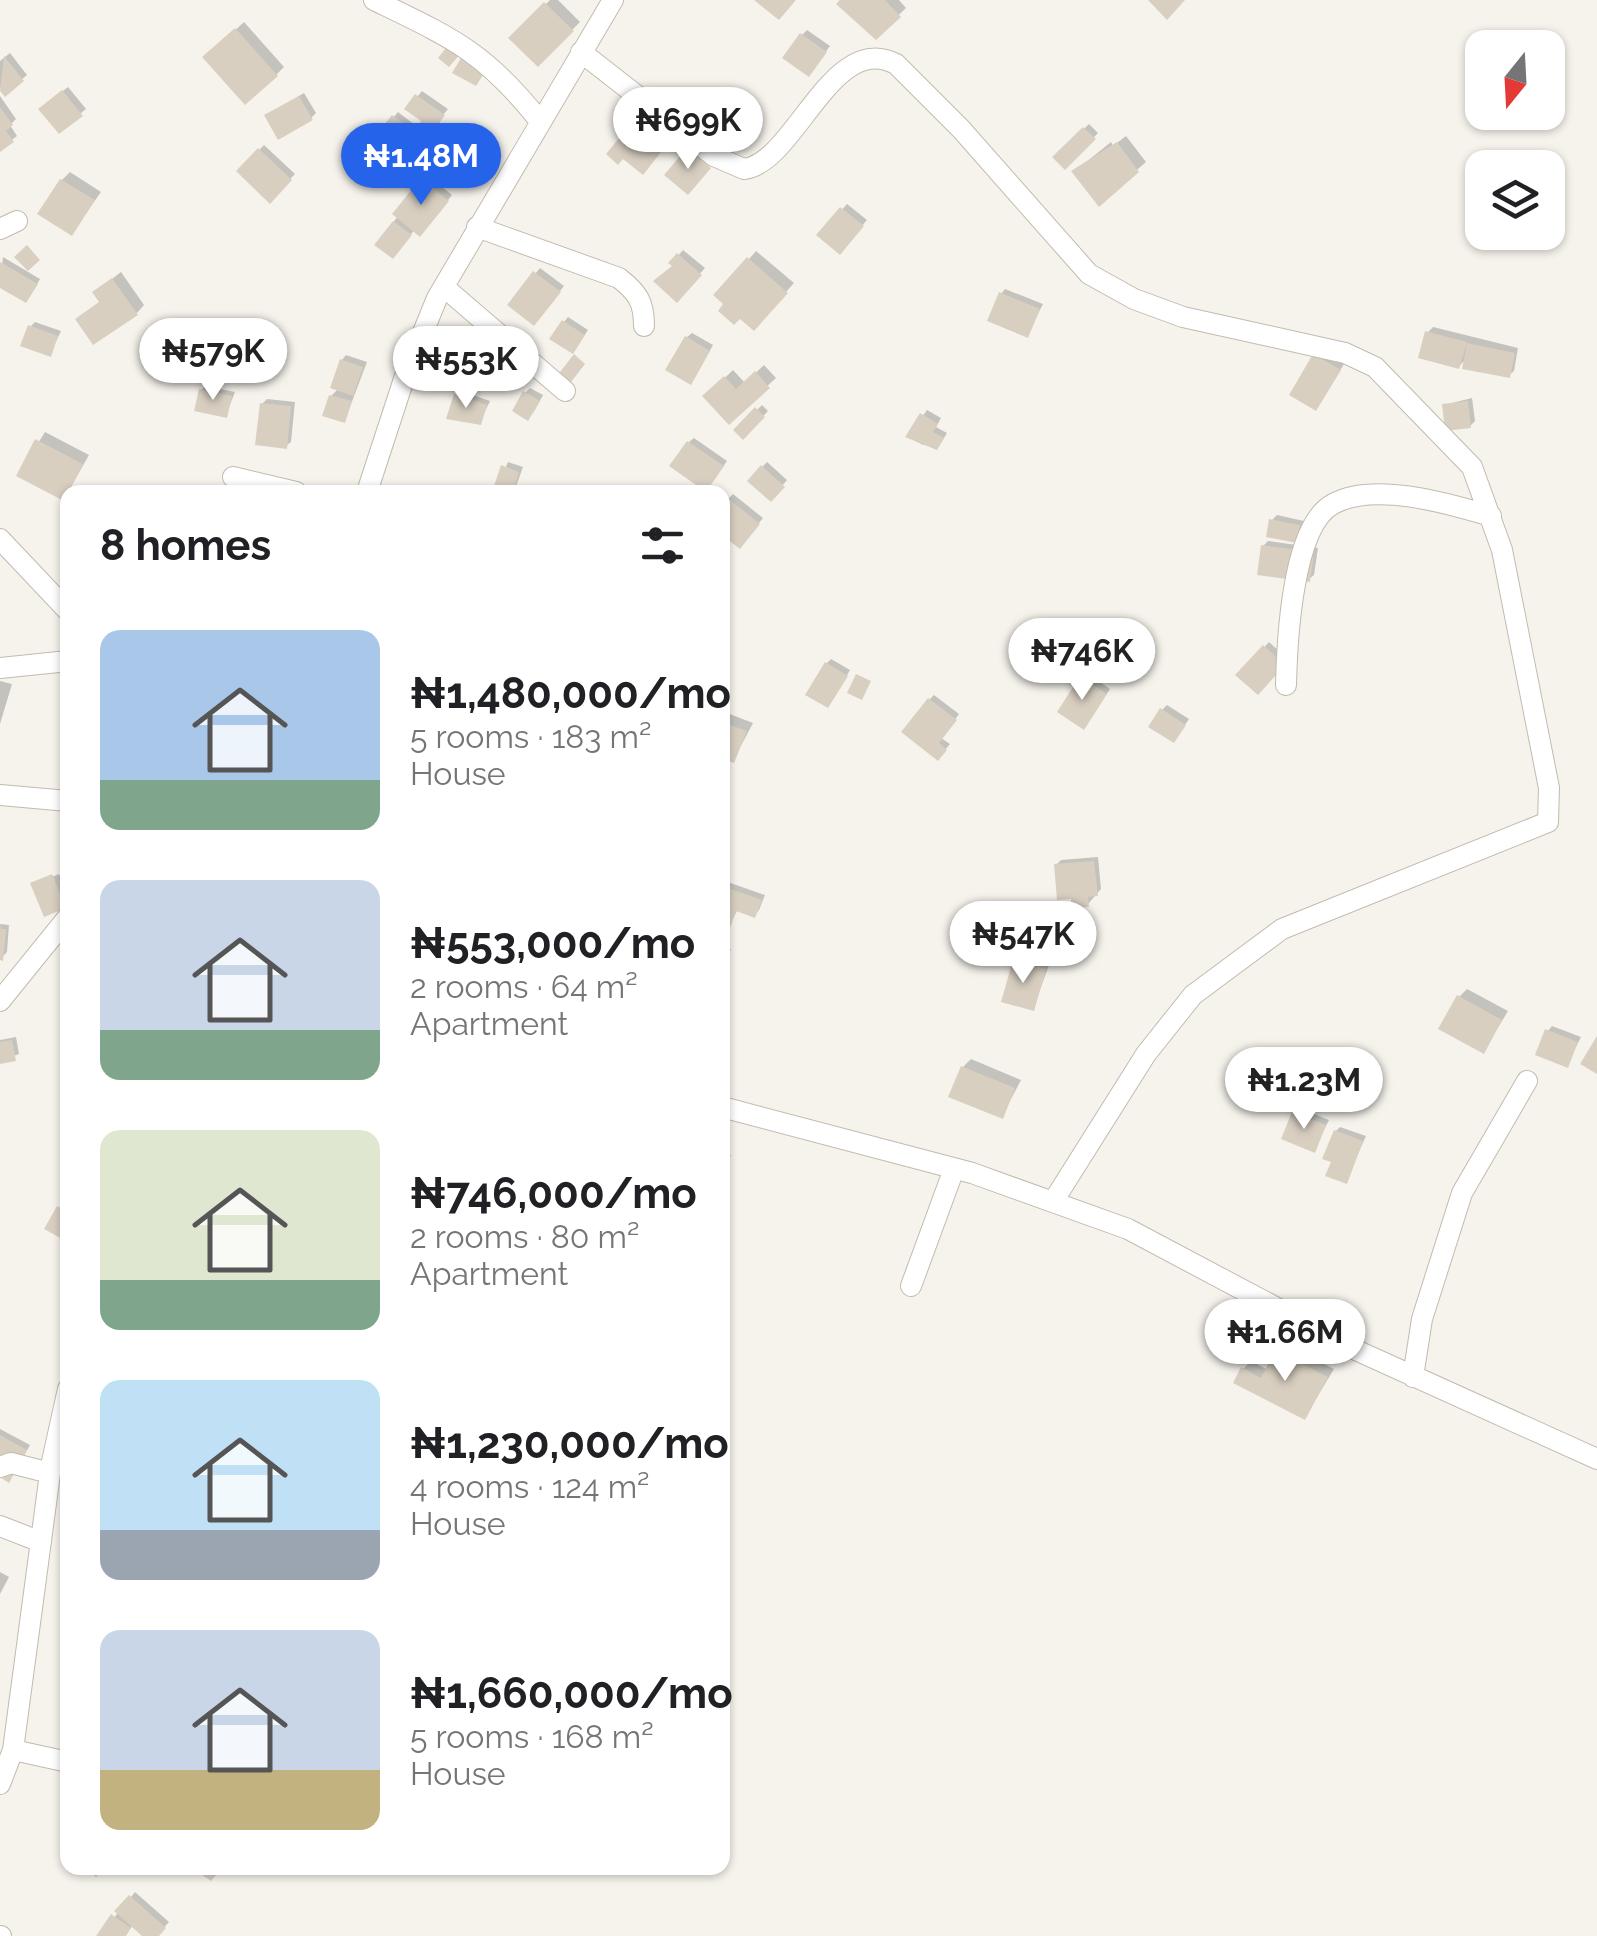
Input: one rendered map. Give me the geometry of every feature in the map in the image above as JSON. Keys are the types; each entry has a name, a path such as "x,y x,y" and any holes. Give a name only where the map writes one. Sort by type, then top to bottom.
{"street":[{"path":"374,0 478,54 504,76 539,120"},
{"path":"369,485 404,379 444,287 613,0"},
{"path":"581,52 714,156 744,169 754,168 767,157 823,92 857,64 870,57 884,58 961,129 1089,274 1134,298 1183,317 1345,352 1376,367 1425,424 1472,467 1502,550 1550,788 1548,822 1282,930 1193,995 1146,1054 1054,1200"},
{"path":"478,228 619,278 636,291 644,305 644,326"},
{"path":"444,287 565,391"},
{"path":"233,477 267,485"},
{"path":"1286,685 1288,622 1309,537 1316,522 1334,503 1378,496 1424,497 1491,516"},
{"path":"0,539 60,603"},
{"path":"0,668 60,662"},
{"path":"0,795 60,800"},
{"path":"0,1001 60,927"},
{"path":"1413,1377 1426,1304 1462,1193 1527,1081"},
{"path":"730,1109 954,1169 1054,1200 1128,1229 1413,1377 1597,1460"},
{"path":"911,1286 954,1169"},
{"path":"0,1784 13,1750 9,1714 60,1426"},
{"path":"0,1467 11,1462 50,1473"},
{"path":"0,1526 41,1542"},
{"path":"13,1750 60,1760"}],"building":[{"path":"754,0 796,0 779,20"},
{"path":"840,0 885,0 901,17 876,40 836,4"},
{"path":"1148,0 1185,0 1167,20"},
{"path":"544,2 574,31 538,67 508,38"},
{"path":"235,28 278,76 245,105 202,57"},
{"path":"800,33 827,52 809,77 782,58"},
{"path":"449,44 461,53 449,67 438,58"},
{"path":"464,53 488,67 476,86 452,73"},
{"path":"4,56 24,81 5,97 0,91"},
{"path":"62,90 83,116 59,134 38,109"},
{"path":"415,94 445,115 429,137 416,128 421,121 404,109"},
{"path":"299,96 313,120 278,140 264,115"},
{"path":"0,107 13,125 6,131 14,142 0,152"},
{"path":"392,115 424,140 412,155 380,130"},
{"path":"628,127 661,152 643,175 623,159 618,165 606,154"},
{"path":"1083,127 1096,139 1065,170 1052,157"},
{"path":"1117,142 1139,172 1099,207 1071,171"},
{"path":"258,148 292,180 270,204 236,171"},
{"path":"687,148 711,168 688,195 664,175"},
{"path":"421,178 449,201 420,237 392,214"},
{"path":"60,179 95,200 72,236 37,214"},
{"path":"840,207 864,226 840,255 816,235"},
{"path":"393,221 412,235 393,259 374,245"},
{"path":"27,245 40,260 28,271 14,257"},
{"path":"677,253 702,275 677,303 653,281 672,266 668,263"},
{"path":"747,257 788,293 754,331 740,319 734,325 718,311 723,304 713,295"},
{"path":"0,262 38,284 26,303 0,288"},
{"path":"533,271 561,292 534,326 507,305"},
{"path":"112,278 138,315 93,345 75,319 99,302 92,292"},
{"path":"999,292 1040,309 1028,338 987,321"},
{"path":"562,320 585,335 573,354 549,339"},
{"path":"28,325 58,336 51,357 20,346"},
{"path":"1425,331 1467,342 1459,369 1418,358"},
{"path":"685,336 710,351 691,385 665,370"},
{"path":"1467,343 1515,353 1510,378 1462,369"},
{"path":"574,354 585,364 568,386 557,376"},
{"path":"1313,354 1341,370 1316,411 1289,395"},
{"path":"340,359 363,367 353,396 330,388"},
{"path":"755,371 770,388 729,425 702,396 724,376 736,389"},
{"path":"199,389 232,396 227,418 194,411"},
{"path":"523,391 540,401 528,421 512,411"},
{"path":"454,394 487,405 481,425 446,419"},
{"path":"329,395 352,401 345,423 322,416"},
{"path":"1468,401 1471,428 1445,431 1442,404"},
{"path":"260,403 291,406 287,449 255,445"},
{"path":"755,407 765,417 743,440 733,430"},
{"path":"920,413 938,424 933,432 944,438 937,450 905,437"},
{"path":"35,439 83,464 72,485 60,485 60,499 16,476"},
{"path":"687,441 724,466 711,485 696,485 669,466"},
{"path":"501,465 519,472 515,485 494,485"},
{"path":"761,465 785,487 771,502 747,481"},
{"path":"730,500 760,524 740,549 730,541"},
{"path":"1269,519 1300,525 1297,543 1266,537"},
{"path":"1261,545 1314,552 1310,582 1257,575"},
{"path":"1263,645 1285,665 1258,695 1235,675"},
{"path":"825,662 848,676 828,708 805,695"},
{"path":"856,674 871,681 862,700 847,693"},
{"path":"1080,676 1107,694 1084,730 1057,712"},
{"path":"928,698 957,720 939,743 947,750 938,761 901,732"},
{"path":"1160,708 1186,725 1174,743 1148,727"},
{"path":"730,725 747,731 734,763 730,762"},
{"path":"1094,861 1098,896 1088,897 1089,907 1071,908 1071,899 1057,900 1054,864"},
{"path":"52,874 60,893 60,910 44,917 30,883"},
{"path":"730,889 762,900 755,918 736,911 730,928"},
{"path":"0,929 6,929 3,961 0,960"},
{"path":"1013,960 1046,969 1034,1011 1001,1002"},
{"path":"1457,995 1502,1020 1484,1054 1438,1029"},
{"path":"1545,1029 1578,1042 1568,1068 1535,1055"},
{"path":"1597,1036 1597,1074 1580,1064"},
{"path":"12,1040 16,1061 0,1064 0,1042"},
{"path":"961,1066 1015,1088 1003,1119 948,1097"},
{"path":"1292,1112 1326,1125 1315,1153 1281,1139"},
{"path":"1334,1130 1363,1141 1347,1184 1325,1176 1331,1162 1322,1159"},
{"path":"57,1206 60,1208 60,1238 44,1229"},
{"path":"1275,1350 1328,1377 1305,1420 1233,1383 1241,1367 1261,1378"},
{"path":"0,1435 27,1450 9,1483 0,1477"},
{"path":"129,1895 166,1928 159,1936 142,1936 114,1911"},
{"path":"111,1914 131,1928 126,1936 96,1936"}]}
